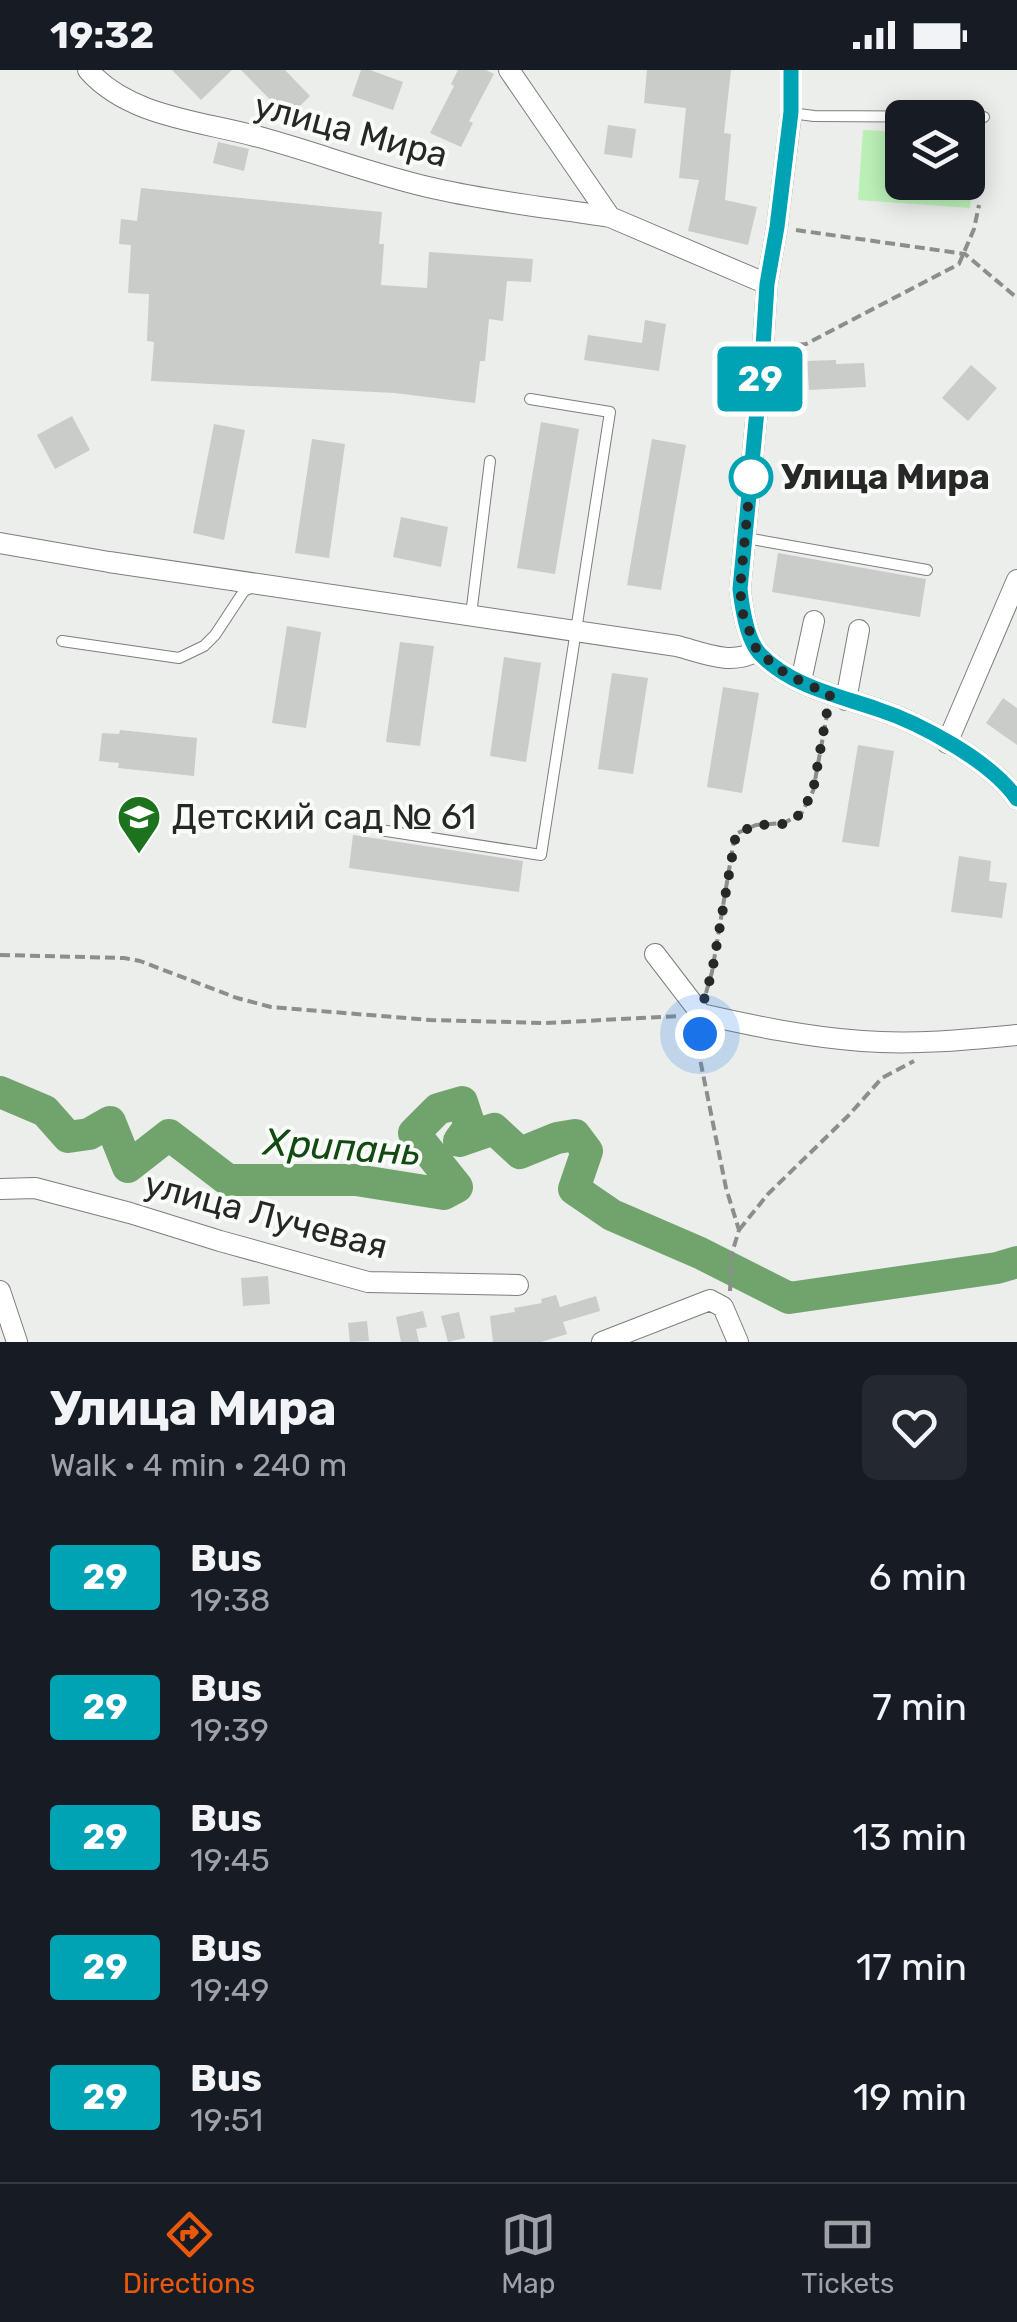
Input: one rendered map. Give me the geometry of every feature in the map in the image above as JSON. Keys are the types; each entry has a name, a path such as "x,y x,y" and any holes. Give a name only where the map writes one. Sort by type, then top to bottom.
{"street":[{"name":"улица Мира","path":"88,70 134,103 172,117 254,136 436,189 610,217 767,284"},
{"path":"509,70 610,217"},
{"path":"791,70 791,112 767,284 740,589 743,614 757,651 786,674 921,726 992,772 1017,799"},
{"path":"0,543 677,646 718,657 744,658 757,651"},
{"path":"948,743 1014,592"},
{"path":"801,681 814,621"},
{"path":"838,697 859,630"},
{"path":"655,954 700,1014 773,1030 863,1041 1017,1036"},
{"name":"улица Лучевая","path":"0,1189 35,1188 368,1282 518,1285"},
{"path":"0,1291 17,1342"},
{"path":"602,1342 710,1300 723,1307 738,1342"}],"lane":[{"path":"791,112 885,116"},
{"path":"380,830 540,855 610,412 530,399"},
{"path":"471,615 490,462"},
{"path":"746,538 928,570"},
{"path":"62,641 179,658 198,651 211,640 244,591 261,583"}],"path":[{"path":"763,347 806,344 959,264 979,205"},
{"path":"777,227 965,254 1017,298"},
{"path":"739,1230 726,1188 699,1054 700,1014 712,972 736,834 756,825 784,824 801,814 813,791 838,697"},
{"path":"0,955 124,958 271,1007 346,1015 545,1023 700,1014"},
{"path":"723,1307 731,1290 732,1252 739,1230 768,1194 882,1078 917,1060"}],"green space":[{"path":"863,130 885,131 885,200 971,200 970,208 858,200"}],"building":[{"path":"172,70 232,70 201,100"},
{"path":"241,70 285,70 310,96 288,118"},
{"path":"361,70 403,82 393,110 352,96"},
{"path":"458,70 486,70 494,74 469,121 473,123 461,147 430,133"},
{"path":"647,70 731,70 724,133 731,134 725,200 757,207 748,245 688,231 699,180 679,178 686,108 644,103"},
{"path":"608,125 636,129 632,158 604,154"},
{"path":"218,142 249,149 244,171 213,163"},
{"path":"141,188 382,212 381,285 427,288 429,252 533,259 531,282 507,281 503,321 489,319 475,403 395,393 151,381 154,342 147,341 149,294 128,293 131,245 119,244 121,219 137,221"},
{"path":"645,320 666,324 659,371 584,360 588,335 642,343"},
{"path":"836,360 836,364 864,363 866,387 809,390 807,361"},
{"path":"971,365 997,388 968,421 942,398"},
{"path":"72,416 90,450 55,469 37,435"},
{"path":"541,422 579,429 555,574 517,568"},
{"path":"214,424 245,430 224,540 193,533"},
{"path":"312,439 345,444 329,558 295,553"},
{"path":"652,439 686,445 661,590 627,585"},
{"path":"401,517 448,527 441,567 393,557"},
{"path":"778,553 926,579 920,617 772,592"},
{"path":"287,626 321,632 306,728 272,723"},
{"path":"400,642 434,646 420,746 386,742"},
{"path":"504,657 541,663 526,762 490,756"},
{"path":"612,673 648,678 633,774 598,769"},
{"path":"723,687 759,693 742,793 707,787"},
{"path":"1003,698 1017,708 1017,745 986,723"},
{"path":"120,730 197,738 194,776 118,768 119,763 99,761 102,733 119,734"},
{"path":"858,745 894,751 879,847 842,842"},
{"path":"353,835 523,861 519,892 349,868"},
{"path":"959,856 991,861 989,881 1007,883 1002,918 951,912"},
{"path":"268,1276 270,1304 243,1306 241,1278"},
{"path":"556,1295 560,1307 596,1296 600,1311 563,1322 567,1334 541,1342 493,1342 490,1316 515,1312 514,1308 542,1303 541,1299"},
{"path":"423,1311 427,1327 416,1329 419,1342 401,1342 396,1317"},
{"path":"459,1312 465,1338 448,1342 441,1316"},
{"path":"367,1321 369,1341 350,1342 348,1323"}],"waterway":[{"name":"Хрипань","path":"0,1092 45,1111 68,1137 89,1134 110,1122 128,1167 169,1135 228,1180 356,1180 444,1194 457,1187 414,1133 438,1109 462,1102 470,1126 459,1141 494,1129 520,1153 575,1135 587,1151 574,1189 612,1215 789,1298 1017,1262"}],"bus line":[{"name":"29","path":"791,70 791,112 767,284 740,589 743,614 757,651 786,674 830,695 921,726 992,772 1017,799"}],"place":[{"name":"Улица Мира","path":"751,477"},
{"name":"Детский сад № 61","path":"139,855"}],"route":[{"path":"700,1034 700,1014 712,972 736,834 756,825 784,824 801,814 813,791 830,695 786,674 757,651 743,614 740,589 751,477"}]}
